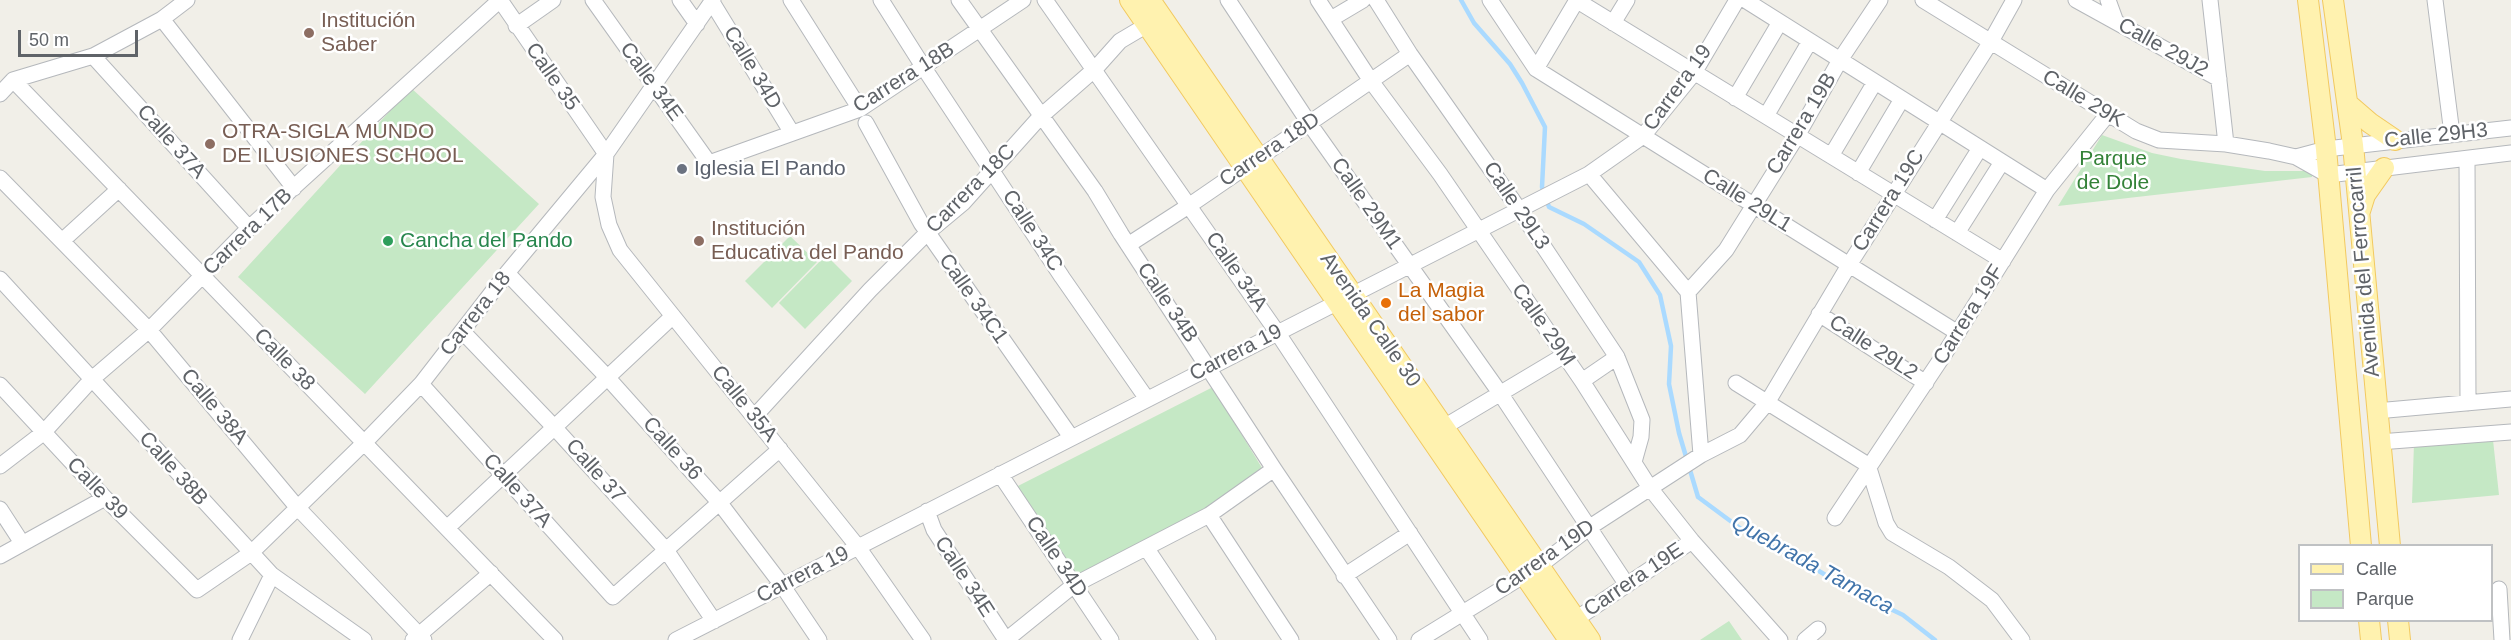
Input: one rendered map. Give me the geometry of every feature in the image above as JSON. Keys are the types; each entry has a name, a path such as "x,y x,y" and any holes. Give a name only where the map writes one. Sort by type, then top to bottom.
{"main road":[{"name":"Avenida Calle 30","path":"1130,0 1252,162 1531,571 1576,619 1590,640"},
{"name":"Avenida Calle 30","path":"1150,0 1252,162"},
{"name":"Avenida del Ferrocarril","path":"2308,0 2326,148 2361,544"},
{"name":"Avenida del Ferrocarril","path":"2333,0 2353,145 2390,544"},
{"path":"2348,104 2370,123 2396,140"},
{"path":"2359,213 2365,195 2384,168"},
{"name":"Avenida Calle 30","path":"1346,297 1444,427 1531,571 1569,640"},
{"path":"2369,622 2371,640"},
{"path":"2398,622 2400,640"}],"street":[{"path":"0,94 13,80 93,56 162,19 187,0"},
{"name":"Calle 35","path":"500,0 606,154"},
{"name":"Carrera 17B","path":"0,466 43,433 92,379 149,330 249,228 500,0"},
{"path":"516,26 553,0"},
{"name":"Calle 34E","path":"593,0 709,163"},
{"name":"Calle 34D","path":"680,0 697,24"},
{"name":"Calle 34C1","path":"791,0 863,116 927,233 1071,437"},
{"name":"Calle 34C","path":"881,0 1062,277 1147,399"},
{"name":"Calle 34B","path":"959,0 1040,117 1095,191 1344,576 1389,640"},
{"name":"Carrera 18B","path":"709,163 792,134 863,116 924,68 1023,0"},
{"name":"Calle 34A","path":"1045,0 1277,332 1480,640"},
{"name":"Calle 29M1","path":"1228,0 1309,123 1500,393 1627,585"},
{"name":"Calle 29M","path":"1318,0 1371,81 1440,174 1582,381 1650,488 1692,541 1780,640"},
{"path":"1331,19 1363,0"},
{"name":"Calle 29L3","path":"1376,0 1410,54 1525,205 1617,357 1642,420 1641,438 1634,462"},
{"path":"1490,0 1536,69 1576,0 2003,261"},
{"path":"1613,23 1627,0"},
{"name":"Carrera 19","path":"676,640 1477,229 1589,174 1643,136 1694,73 1737,0"},
{"path":"1745,0 2047,190"},
{"name":"Carrera 19B","path":"1688,292 1726,250 1797,136 1840,60 1880,0"},
{"name":"Calle 29K","path":"1923,0 2136,131 2159,140 2226,144 2296,157 2328,175"},
{"name":"Carrera 19C","path":"1697,457 1740,435 1767,403 1849,265 1990,43 2014,0"},
{"name":"Calle 29J2","path":"2076,0 2219,79"},
{"path":"2108,0 2116,22"},
{"path":"2210,0 2226,144"},
{"path":"2435,0 2452,134"},
{"name":"Carrera 18","path":"196,590 251,554 421,384 507,273 606,154 713,1"},
{"name":"Calle 34D","path":"713,1 792,134"},
{"path":"162,19 294,188"},
{"path":"1736,98 1780,22"},
{"name":"Carrera 18C","path":"754,417 870,290 994,171 1040,117 1095,69 1120,41 1147,25"},
{"path":"1766,116 1810,41"},
{"name":"Carrera 18D","path":"1128,244 1190,205 1410,54"},
{"name":"Calle 37A","path":"93,56 249,228"},
{"name":"Calle 29L1","path":"1536,69 1958,333"},
{"name":"Calle 38","path":"13,80 555,640"},
{"path":"1831,156 1875,82"},
{"path":"1858,173 1902,99"},
{"name":"Carrera 19F","path":"1835,518 1868,465 1926,383 2047,190 2108,114"},
{"name":"Calle 29H3","path":"2326,148 2511,128"},
{"path":"1935,220 1980,148"},
{"name":"Calle 29K","path":"2296,157 2326,148"},
{"name":"Calle 29H3","path":"2328,175 2511,153"},
{"name":"Calle 35A","path":"606,154 603,197 609,225 620,250 858,547 923,640"},
{"path":"2467,159 2468,403"},
{"path":"1957,233 2002,162"},
{"path":"1589,174 1688,292 1697,457"},
{"name":"Calle 38A","path":"0,178 149,330 297,507 418,638"},
{"path":"62,242 119,189"},
{"name":"Calle 36","path":"507,273 607,377 719,502 782,585 819,640"},
{"name":"Calle 38B","path":"0,279 272,575 364,640"},
{"name":"Calle 29L2","path":"1819,314 1926,383"},
{"path":"447,528 673,316"},
{"name":"Calle 37","path":"463,332 554,427 666,550 714,621"},
{"path":"1444,427 1563,356"},
{"path":"1582,381 1617,357"},
{"path":"1736,383 1868,465 1892,533 1949,567 1992,600 2022,640"},
{"name":"Calle 37A","path":"421,384 613,597 666,550"},
{"name":"Calle 39","path":"0,385 105,498 196,590"},
{"path":"2376,411 2511,399"},
{"path":"2379,442 2511,432"},
{"path":"666,550 780,449"},
{"name":"Carrera 19D","path":"1419,640 1531,571 1590,527 1697,457"},
{"path":"1006,640 1074,585 1209,515 1274,469"},
{"name":"Calle 34D","path":"1000,474 1111,640"},
{"path":"0,556 105,498"},
{"path":"0,509 22,543"},
{"name":"Calle 34E","path":"927,511 934,530 1006,640"},
{"path":"1209,515 1291,640"},
{"path":"1344,576 1410,533"},
{"name":"Carrera 19E","path":"1576,619 1692,541"},
{"path":"1147,549 1208,640"},
{"path":"418,638 490,573"},
{"path":"240,640 272,575"},
{"path":"2499,589 2502,640"},
{"path":"1805,640 1818,629"}],"green space":[{"name":"Cancha del Pando","path":"411,88 539,204 365,394 238,277"},
{"name":"Parque de Dole","path":"2102,135 2152,153 2181,159 2265,171 2312,171 2312,177 2058,206"},
{"path":"790,236 817,262 772,308 745,281"},
{"path":"826,255 852,281 805,329 779,303"},
{"path":"1213,387 1265,473 1082,582 1014,488"},
{"path":"2493,440 2499,495 2412,503 2414,443"},
{"path":"1729,621 1742,640 1700,640"}],"waterway":[{"name":"Quebrada Tamaca","path":"1461,0 1474,23 1510,64 1545,127 1542,187 1549,207 1584,224 1639,262 1660,295 1671,346 1669,384 1679,433 1698,497 1752,537 1799,559 1847,588 1903,615 1935,640"}],"place":[{"name":"Institución Saber","path":"309,33"},
{"name":"OTRA-SIGLA MUNDO DE ILUSIONES SCHOOL","path":"210,144"},
{"name":"Iglesia El Pando","path":"682,169"},
{"name":"Cancha del Pando","path":"388,241"},
{"name":"Institución Educativa del Pando","path":"699,241"},
{"name":"La Magia del sabor","path":"1386,303"}]}
